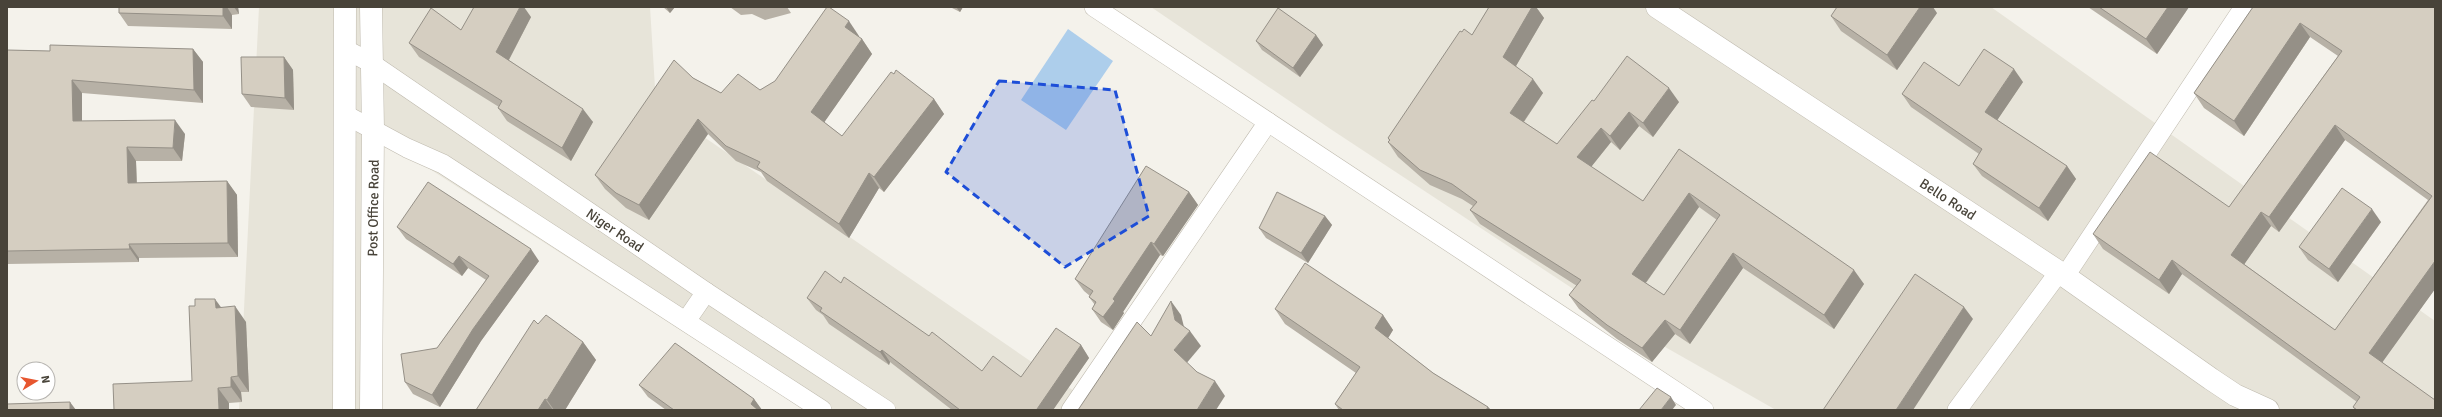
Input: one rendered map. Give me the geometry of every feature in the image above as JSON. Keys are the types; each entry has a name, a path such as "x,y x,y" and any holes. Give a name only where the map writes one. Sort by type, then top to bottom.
{"street":[{"name":"Post Office Road","path":"344,410 346,115 345,7"},
{"name":"Post Office Road","path":"371,7 373,130 371,410"},
{"path":"1094,7 1704,410"},
{"name":"Bello Road","path":"1658,7 2062,274 2243,403 2268,410"},
{"path":"1957,410 2062,274 2244,7"},
{"name":"Niger Road","path":"345,49 371,63 706,292 886,410"},
{"path":"346,115 373,130 443,164 822,410"},
{"path":"1071,410 1268,122"},
{"path":"686,321 706,292"}],"highlighted area":[{"path":"999,81 1115,90 1149,216 1065,267 946,172"}],"shaded area":[{"path":"259,7 650,7 656,104 1074,391 1098,410 805,410 383,139 381,410 239,410"},
{"path":"1151,7 1991,7 2435,321 2435,410 1776,410 1637,331 1332,130"}],"water":[{"path":"1068,29 1113,61 1066,130 1021,100"}],"building":[{"path":"119,7 223,7 223,16 119,13"},
{"path":"474,7 520,7 496,52 583,109 562,148 498,108 502,101 409,43 431,8 461,30"},
{"path":"827,7 849,21 845,27 862,39 811,112 842,136 891,72 894,74 896,70 934,99 874,177 869,173 839,224 757,167 760,162 726,146 698,119 639,205 616,193 595,175 674,60 693,78 721,93 738,74 760,90 775,81"},
{"path":"1489,7 1532,7 1503,57 1533,79 1510,113 1557,144 1592,100 1594,101 1627,56 1669,88 1643,123 1629,112 1610,136 1601,128 1577,157 1643,201 1679,149 1854,270 1824,315 1733,253 1680,330 1665,320 1642,348 1607,325 1569,295 1581,280 1470,210 1477,202 1452,184 1420,170 1388,142 1390,140 1388,138 1460,31 1462,32 1464,29 1472,35","holes":["1689,193 1720,215 1664,295 1632,274"]},
{"path":"1837,7 1920,7 1887,55 1831,16"},
{"path":"2099,7 2168,7 2146,39"},
{"path":"2253,7 2435,7 2435,261 2369,353 2435,400 2435,410 2357,410 2353,407 2360,397 2172,260 2159,280 2093,234 2150,152 2229,207 2342,51 2300,23 2234,121 2194,93","holes":["2335,125 2432,196 2335,330 2231,255 2261,212 2269,217"]},
{"path":"1278,8 1316,35 1293,68 1256,41"},
{"path":"50,45 193,49 194,90 72,80 73,121 175,120 173,148 127,147 128,183 227,181 228,243 129,244 130,249 7,251 7,50 50,51"},
{"path":"1984,49 2014,69 1985,112 2067,166 2039,208 1973,164 1982,149 1902,94 1924,62 1959,86"},
{"path":"241,57 284,57 285,98 242,94"},
{"path":"1146,166 1189,192 1154,244 1151,242 1113,299 1115,301 1103,317 1092,309 1096,302 1089,297 1093,291 1075,279"},
{"path":"428,182 531,249 473,329 432,395 405,382 401,354 437,348 489,276 459,256 453,264 397,227"},
{"path":"2342,188 2372,209 2329,269 2299,247"},
{"path":"1277,192 1325,216 1301,253 1259,228"},
{"path":"1305,263 1383,315 1375,328 1433,373 1488,407 1486,410 1343,410 1335,404 1360,367 1275,309"},
{"path":"825,271 841,283 844,277 929,336 932,332 982,371 993,356 1021,377 1056,328 1081,345 1037,409 1039,410 960,410 882,350 880,352 820,311 822,308 807,298"},
{"path":"1915,274 1964,307 1896,410 1823,410"},
{"path":"195,299 215,299 216,308 235,306 238,376 231,377 231,387 218,388 219,410 114,410 113,384 192,381 189,306 195,306"},
{"path":"1171,301 1175,320 1190,331 1174,350 1197,372 1215,381 1197,410 1078,410 1137,322 1151,336"},
{"path":"546,315 583,342 547,400 545,399 538,410 476,410 534,320 538,324"},
{"path":"675,343 754,399 751,404 758,410 674,410 639,385"},
{"path":"1657,388 1671,397 1661,410 1639,410"},
{"path":"70,402 70,410 7,410 7,404"}]}
